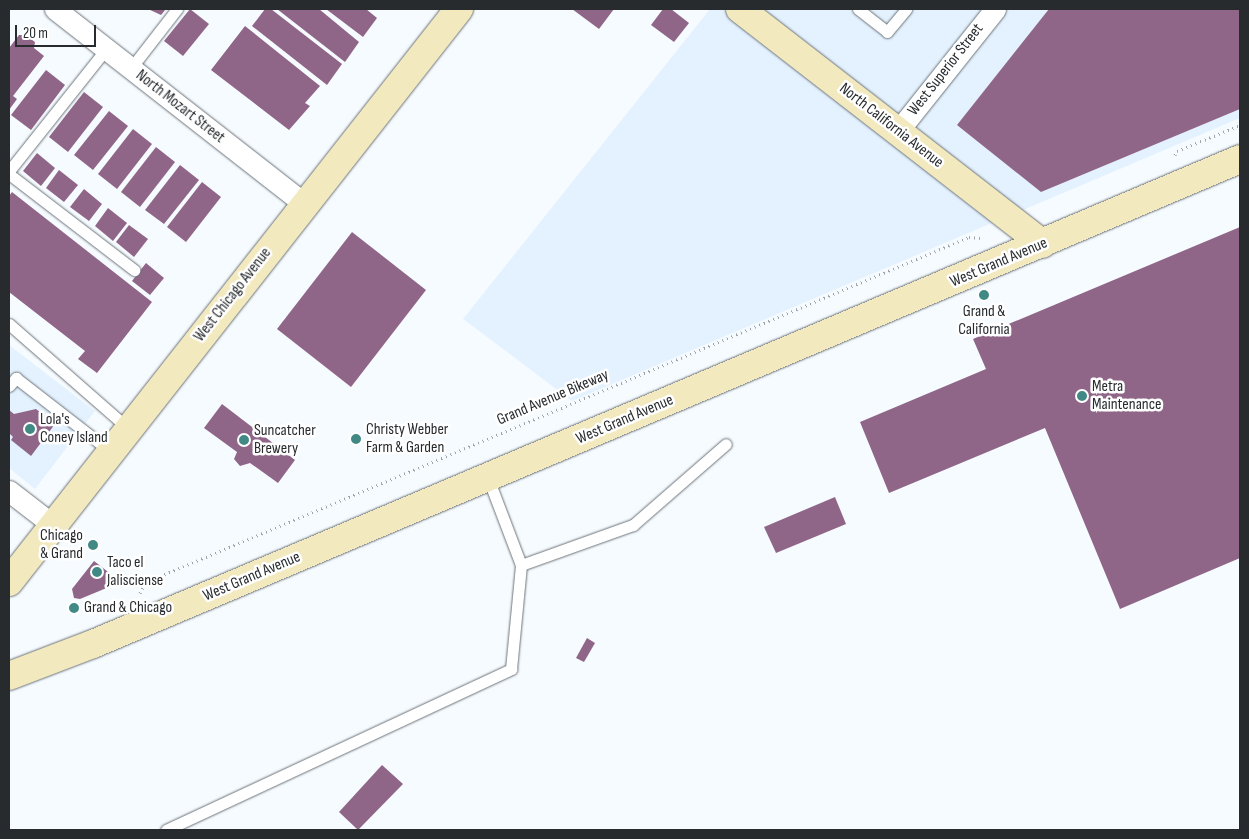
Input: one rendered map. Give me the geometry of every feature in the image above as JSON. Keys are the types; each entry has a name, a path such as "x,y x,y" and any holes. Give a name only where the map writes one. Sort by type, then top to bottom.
{"main road":[{"name":"West Chicago Avenue","path":"9,582 128,428 459,9"},
{"name":"North California Avenue","path":"740,9 1043,244"},
{"name":"West Grand Avenue","path":"9,676 93,644 1043,244 1240,159"}],"street":[{"name":"North Mozart Street","path":"55,9 305,204"},
{"name":"West Superior Street","path":"898,131 995,9"},
{"path":"9,491 53,525"}],"lane":[{"path":"130,68 177,9"},
{"path":"858,9 887,32 906,9"},
{"path":"106,48 9,172 134,270"},
{"path":"9,324 128,428"},
{"path":"9,386 16,378 111,452"},
{"path":"521,565 633,525 726,444"},
{"path":"166,830 511,669 521,565 488,478"}],"path":[{"path":"1177,151 1240,125"},
{"name":"Grand Avenue Bikeway","path":"146,582 969,237"}],"shaded area":[{"path":"710,9 1240,9 1240,118 572,401 463,319"},
{"path":"9,345 95,411 35,489 9,468"}],"building":[{"path":"148,9 166,9 161,15"},
{"path":"190,9 209,24 183,56 164,41"},
{"path":"265,9 271,9 342,64 327,85 252,26"},
{"path":"277,9 319,9 359,42 345,62"},
{"path":"326,9 366,9 377,18 363,37"},
{"path":"572,9 614,9 599,29"},
{"path":"663,9 671,9 689,23 674,42 651,25"},
{"path":"1049,9 1240,9 1240,109 1041,192 957,125"},
{"path":"245,26 320,86 305,103 310,106 289,130 211,70"},
{"path":"19,35 25,35 35,42 34,48 44,56 13,96 17,99 9,110 9,48"},
{"path":"46,70 65,85 31,130 11,115"},
{"path":"84,92 103,107 68,152 49,137"},
{"path":"109,111 128,126 93,170 74,155"},
{"path":"133,129 152,144 117,189 98,174"},
{"path":"156,147 175,162 140,207 121,192"},
{"path":"37,153 55,168 41,186 23,171"},
{"path":"180,165 199,180 164,224 145,210"},
{"path":"59,170 78,185 64,202 46,188"},
{"path":"202,182 221,197 186,242 167,227"},
{"path":"84,189 102,204 89,221 70,207"},
{"path":"12,192 152,302 97,373 78,359 85,351 9,292 9,196"},
{"path":"108,208 127,223 113,241 95,226"},
{"path":"129,225 148,239 134,257 116,242"},
{"name":"Metra Maintenance","path":"1240,227 1240,558 1120,609 1045,428 889,493 860,422 986,369 973,339"},
{"path":"352,232 426,290 351,387 277,329"},
{"path":"146,263 164,278 150,295 132,281"},
{"name":"Suncatcher Brewery","path":"222,404 295,460 278,483 250,463 240,466 234,459 237,452 204,428"},
{"name":"Lola's Coney Island","path":"36,409 55,424 31,456 11,440 13,437 9,433 9,410 14,414"},
{"path":"835,497 846,524 776,553 764,527"},
{"name":"Taco el Jalisciense","path":"94,561 121,582 80,599 74,598 72,589"},
{"path":"587,638 595,643 584,662 576,658"},
{"path":"382,765 403,784 358,830 339,812"}],"place":[{"name":"Grand & California","path":"984,295"},
{"name":"Metra Maintenance","path":"1082,396"},
{"name":"Lola's Coney Island","path":"30,429"},
{"name":"Christy Webber Farm & Garden","path":"356,439"},
{"name":"Suncatcher Brewery","path":"244,440"},
{"name":"Chicago & Grand","path":"93,545"},
{"name":"Taco el Jalisciense","path":"97,572"},
{"name":"Grand & Chicago","path":"74,608"}]}
